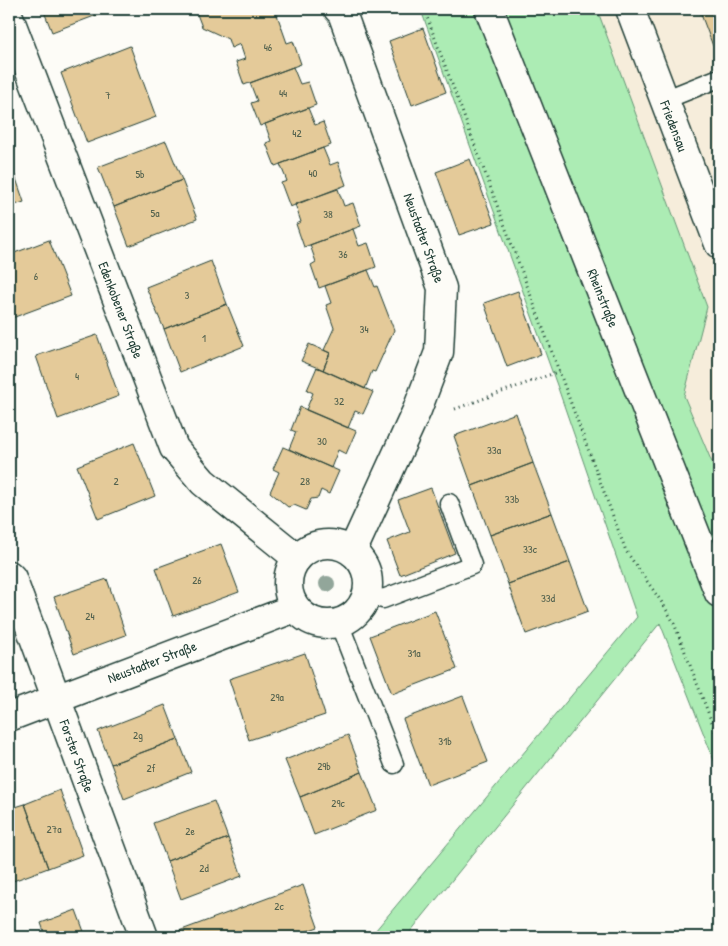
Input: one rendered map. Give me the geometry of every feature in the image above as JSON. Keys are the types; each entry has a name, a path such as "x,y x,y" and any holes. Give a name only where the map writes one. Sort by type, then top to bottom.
{"street":[{"name":"Neustadter Straße","path":"338,9 342,14 442,288 439,352 417,410 352,552"},
{"name":"Rheinstraße","path":"489,9 718,590"},
{"name":"Friedensau","path":"630,9 719,244"},
{"name":"Edenkobener Straße","path":"9,17 174,448 202,482 297,558"},
{"path":"330,544 341,546 352,552 360,560 366,571 368,583 367,595 361,607 352,617 339,623 315,622 304,616 295,608 290,598 288,582 292,567 297,558 317,545 330,544"},
{"name":"Forster Straße","path":"9,575 12,578 144,937"},
{"name":"Neustadter Straße","path":"9,717 295,608"}],"lane":[{"path":"664,100 719,78"},
{"path":"367,595 383,599 472,565 449,503"},
{"path":"339,623 394,764"}],"path":[{"path":"424,9 626,551 674,623 719,741"},
{"path":"417,410 446,412 560,371"}],"shaded area":[{"path":"597,9 719,9 719,479 684,396 707,307"}],"green space":[{"path":"418,9 597,9 707,307 684,396 719,479 719,773 660,623 406,937 370,937 637,617 558,388 422,13"}],"building":[{"path":"43,9 103,9 105,12 52,32"},
{"path":"195,9 275,9 287,43 293,41 301,64 244,85 236,62 245,59 240,44 231,48 228,39 202,27"},
{"path":"699,9 719,9 719,43 713,46"},
{"path":"423,28 446,92 412,105 389,41"},
{"path":"130,46 156,117 87,143 61,73"},
{"path":"293,67 300,84 308,82 316,105 260,126 251,103 257,101 250,83"},
{"path":"308,108 315,125 323,122 331,145 275,166 266,143 271,141 265,124"},
{"path":"166,141 182,180 114,207 98,167"},
{"path":"323,148 330,165 338,162 346,185 290,207 281,183 287,181 280,164"},
{"path":"9,158 24,202 9,207"},
{"path":"470,159 494,223 459,235 436,172"},
{"path":"182,180 197,219 129,246 114,207"},
{"path":"338,189 344,206 353,203 361,226 304,247 296,224 301,222 295,204"},
{"path":"353,229 359,246 368,243 376,267 319,288 311,265 316,262 310,245"},
{"path":"49,240 71,296 12,318 9,310 9,255"},
{"path":"211,261 227,304 164,329 146,287"},
{"path":"368,270 375,287 377,286 394,330 375,372 372,371 365,389 323,370 330,353 324,350 334,328 326,305 331,303 325,286"},
{"path":"518,291 541,354 507,367 484,303"},
{"path":"227,304 244,346 180,372 164,329"},
{"path":"97,335 119,396 58,419 36,356"},
{"path":"309,344 330,353 323,370 301,361"},
{"path":"317,367 373,392 363,414 355,411 348,428 306,410 313,393 307,390"},
{"path":"300,407 356,431 346,454 338,450 331,468 289,449 296,432 291,430"},
{"path":"516,413 533,463 472,486 454,436"},
{"path":"134,443 155,496 98,519 77,466"},
{"path":"283,447 339,471 329,494 321,490 318,498 311,499 306,510 294,505 288,507 270,492 279,472 273,469"},
{"path":"533,463 552,513 490,535 472,486"},
{"path":"431,488 455,553 400,575 387,541 410,532 398,500"},
{"path":"552,513 570,562 508,584 490,535"},
{"path":"221,544 239,592 173,616 156,568"},
{"path":"570,562 588,611 526,634 508,584"},
{"path":"107,579 126,635 74,654 54,597"},
{"path":"435,611 457,669 392,694 370,636"},
{"path":"305,653 325,715 249,740 229,679"},
{"path":"463,696 488,762 428,785 403,719"},
{"path":"165,705 178,739 111,764 98,731"},
{"path":"348,735 362,772 300,797 285,760"},
{"path":"178,739 191,772 124,799 111,764"},
{"path":"362,772 377,810 314,835 300,797"},
{"path":"60,790 83,855 48,868 25,804"},
{"path":"214,801 228,838 167,861 153,823"},
{"path":"25,804 48,868 13,881 9,869 9,809"},
{"path":"228,838 242,876 181,899 167,861"},
{"path":"303,885 318,927 291,937 181,937 179,931"},
{"path":"76,910 86,937 46,937 41,923"}]}
